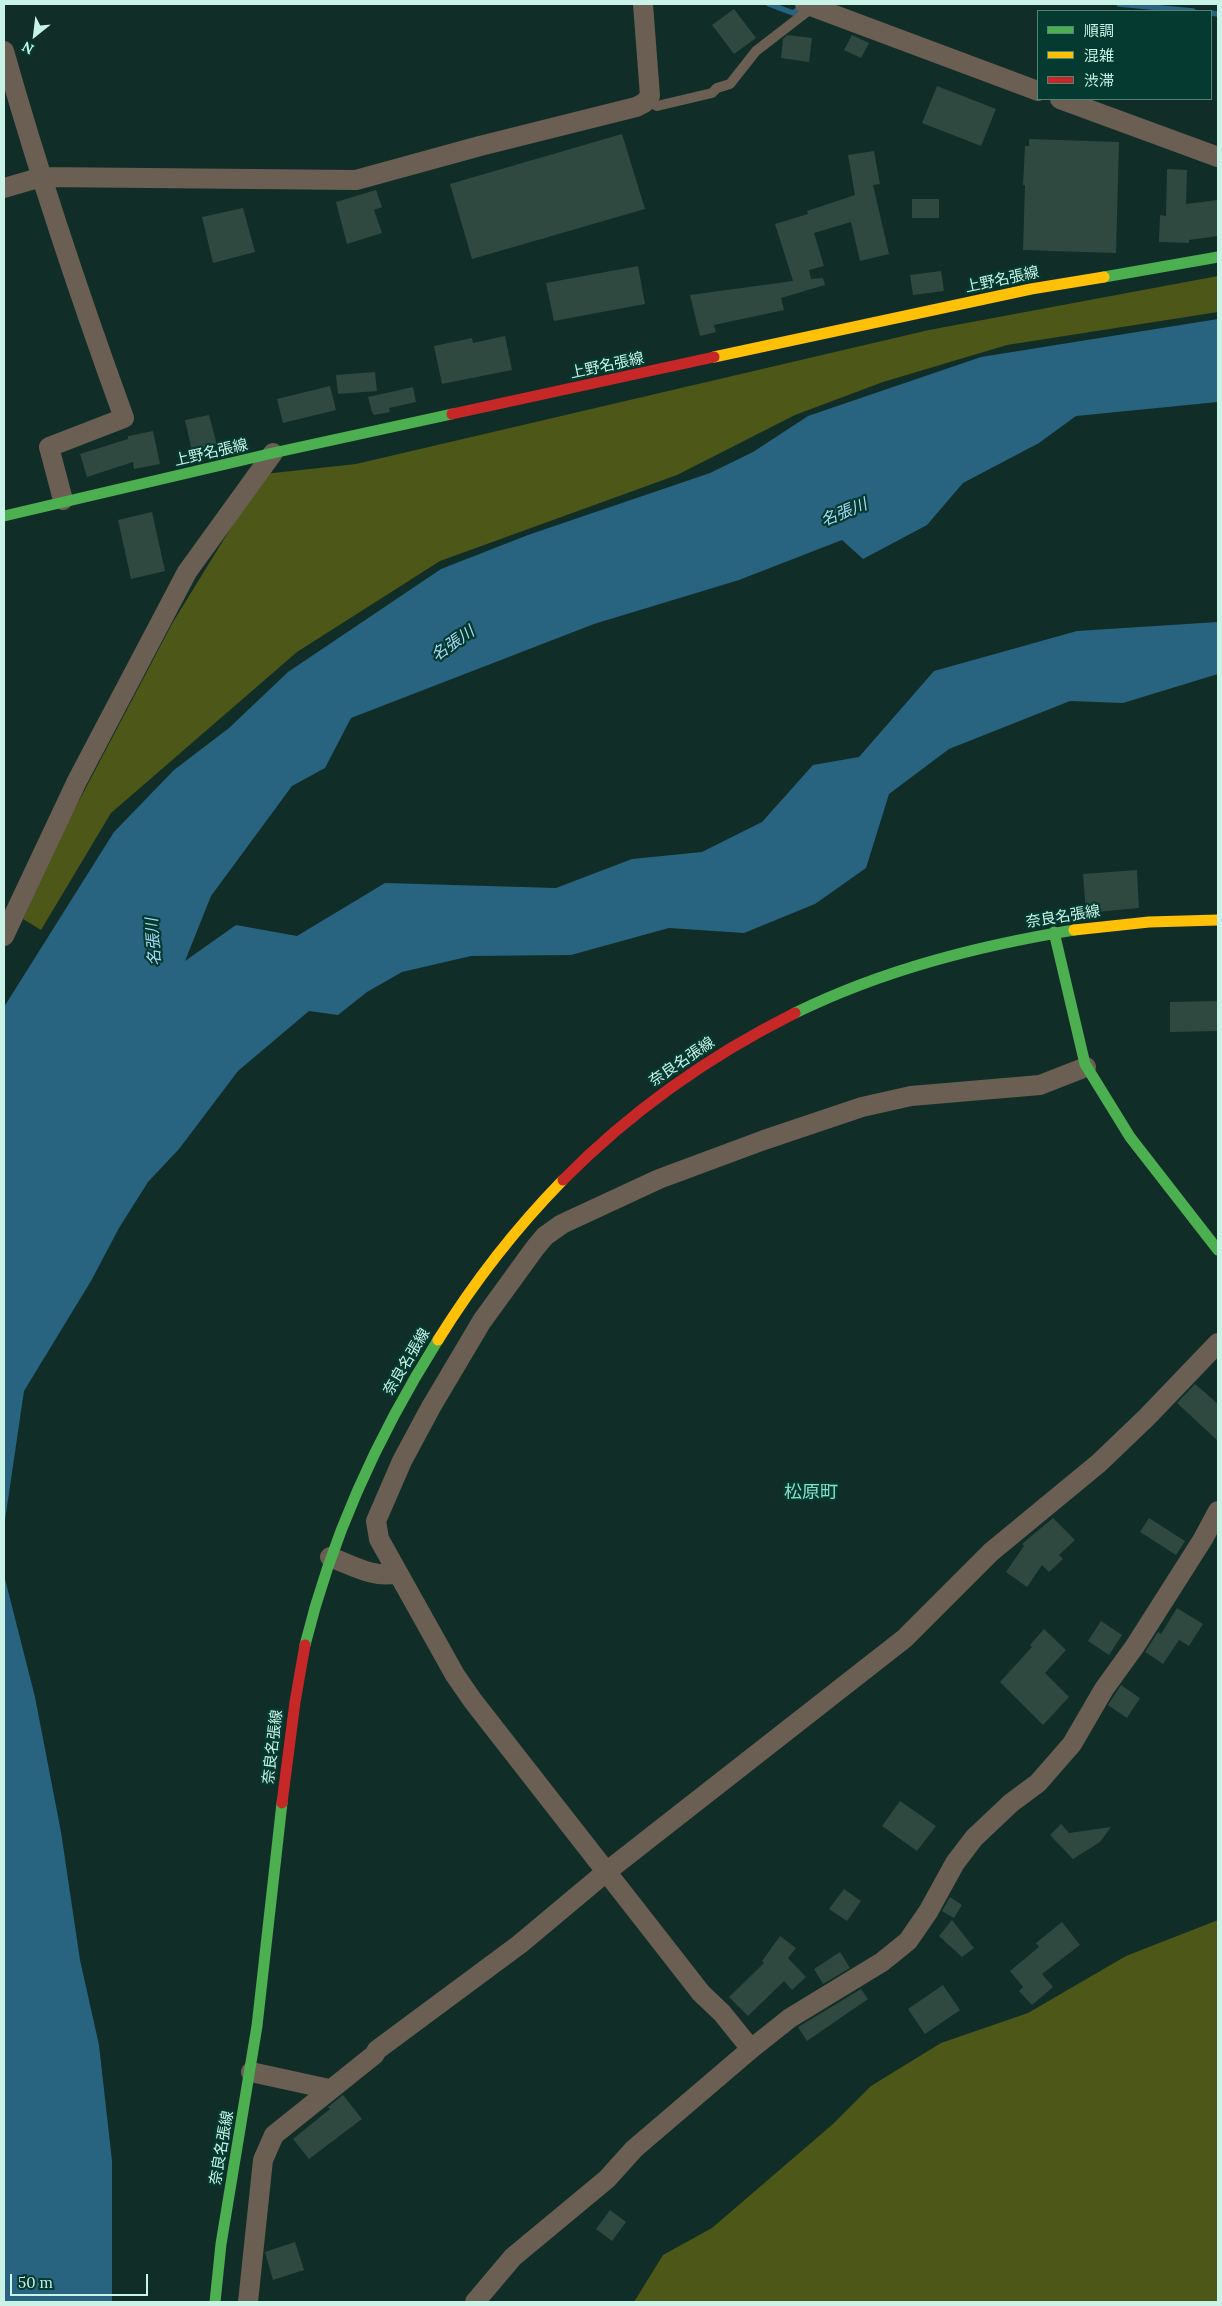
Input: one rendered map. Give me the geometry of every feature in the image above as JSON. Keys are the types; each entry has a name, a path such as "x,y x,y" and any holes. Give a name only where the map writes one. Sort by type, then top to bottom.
{"main road":[{"name":"上野名張線","path":"4,516 63,500 235,464 273,453 1031,289 1218,257"},
{"name":"奈良名張線","path":"215,2302 218,2261 250,2072 273,1897 290,1729 309,1630 330,1557 356,1489 408,1388 467,1293 534,1210 629,1120 690,1072 749,1036 785,1018 874,980 1003,942 1054,932 1160,921 1218,920"},
{"path":"1054,932 1086,1067 1093,1083 1135,1146 1218,1250"}],"street":[{"path":"4,188 42,177 356,180 480,146 636,107 650,96 643,4"},
{"path":"810,6 1037,91"},
{"path":"4,51 42,177 124,418 49,446 63,500"},
{"path":"1063,100 1218,157"},
{"path":"4,936 77,781 187,572 273,453"},
{"path":"751,2049 701,1992 462,1686 379,1539 376,1521 402,1461 431,1407 482,1321 545,1236 562,1224 659,1179 764,1140 862,1107 911,1096 1040,1085 1086,1067"},
{"path":"248,2302 263,2160 274,2135 329,2089 374,2055 377,2050 520,1944 606,1872 905,1638 991,1552 1099,1463 1218,1344"},
{"path":"475,2302 513,2257 607,2179 634,2149 751,2049 790,2018 882,1962 908,1941 928,1912 954,1863 974,1838 1011,1803 1038,1783 1072,1744 1104,1689 1135,1646 1204,1539 1218,1511"},
{"path":"330,1557 376,1575 387,1576 398,1573"},
{"path":"250,2072 329,2089"}],"lane":[{"path":"647,100 657,106 712,93 717,88 730,84 756,51 810,6"}],"green space":[{"path":"1218,276 1218,312 1007,345 883,382 795,415 677,475 440,561 297,652 111,813 41,930 23,919 71,816 173,622 264,474 356,464 929,330"},
{"path":"1218,1920 1218,2302 634,2302 663,2255 712,2228 833,2124 871,2086 941,2043 1028,2013 1126,1956"}],"water":[{"name":"名張川","path":"1218,319 1218,402 1076,416 1039,443 963,483 927,525 863,559 842,540 739,580 594,624 351,718 325,768 292,786 211,896 185,961 236,925 297,936 385,883 556,888 632,859 702,852 762,822 813,765 859,757 934,671 1077,631 1218,622 1218,674 1123,703 1070,701 949,749 889,794 866,868 815,904 744,933 669,928 571,955 471,956 402,972 367,992 338,1015 309,1011 238,1071 179,1149 148,1182 119,1228 91,1281 24,1391 4,1527 4,1007 114,832 174,770 229,728 288,672 441,569 528,535 710,473 753,452 808,416 981,357"},
{"path":"4,1575 35,1697 61,1832 80,1960 99,2045 112,2161 112,2302 4,2302"}],"building":[{"path":"734,9 756,38 734,54 712,25"},
{"path":"787,35 812,38 809,62 781,58 783,39"},
{"path":"852,35 869,43 861,58 844,50"},
{"path":"937,86 996,109 981,146 922,123"},
{"path":"622,134 645,209 472,259 450,184"},
{"path":"1029,139 1119,142 1116,253 1023,250 1025,146 1029,146"},
{"path":"874,151 880,184 873,185 889,254 860,261 851,222 814,233 824,266 809,270 811,279 823,278 825,285 781,298 784,310 714,325 716,332 700,336 690,295 793,281 775,224 808,214 807,211 855,195 848,155"},
{"path":"1167,169 1187,170 1186,204 1218,200 1218,236 1189,240 1189,243 1159,242 1160,215 1166,216"},
{"path":"376,190 382,207 374,210 382,233 347,244 336,202"},
{"path":"912,199 939,199 939,218 912,218"},
{"path":"243,208 255,252 213,263 202,217"},
{"path":"638,266 645,304 554,321 546,283"},
{"path":"941,271 944,291 913,295 910,275"},
{"path":"505,336 512,370 442,384 434,346 472,338 473,343"},
{"path":"375,372 377,391 338,394 336,375"},
{"path":"330,386 336,410 283,423 277,399"},
{"path":"413,387 416,402 389,408 390,412 374,415 372,412 368,397"},
{"path":"209,415 217,445 192,451 185,420"},
{"path":"153,431 160,464 134,469 133,462 87,477 80,454 128,439 128,436"},
{"path":"152,512 165,571 131,579 118,520"},
{"path":"1137,870 1139,908 1086,913 1083,874"},
{"path":"1218,1001 1218,1031 1170,1032 1170,1002"},
{"path":"1195,1384 1218,1404 1218,1441 1177,1403"},
{"path":"1053,1518 1075,1540 1059,1555 1063,1559 1049,1572 1042,1565 1027,1587 1006,1572 1024,1546 1022,1544"},
{"path":"1149,1518 1185,1541 1176,1555 1140,1532"},
{"path":"1177,1608 1203,1624 1189,1646 1179,1640 1163,1664 1145,1652 1158,1632 1161,1634"},
{"path":"1101,1621 1122,1635 1109,1655 1088,1641"},
{"path":"1044,1629 1066,1650 1045,1673 1069,1697 1043,1725 1000,1682 1032,1647 1030,1645"},
{"path":"1121,1685 1140,1698 1127,1718 1108,1705"},
{"path":"900,1801 936,1826 917,1851 882,1826"},
{"path":"1061,1824 1069,1833 1111,1827 1100,1842 1073,1859 1050,1835"},
{"path":"844,1889 861,1901 847,1921 829,1909"},
{"path":"950,1897 962,1905 954,1918 942,1911"},
{"path":"952,1920 974,1948 962,1957 939,1936"},
{"path":"1062,1922 1080,1945 1042,1974 1053,1987 1032,2005 1019,1991 1023,1987 1010,1971 1039,1947 1036,1943"},
{"path":"780,1936 796,1948 788,1958 806,1977 792,1990 784,1981 748,2016 729,1997 764,1963 762,1961"},
{"path":"840,1952 850,1968 823,1984 814,1969"},
{"path":"943,1985 960,2010 925,2034 908,2009"},
{"path":"861,1989 868,1999 807,2041 798,2027"},
{"path":"343,2095 362,2119 309,2159 293,2139 330,2109 328,2107"},
{"path":"610,2210 626,2222 612,2241 596,2229"},
{"path":"295,2242 304,2270 273,2280 265,2252"}],"waterway":[{"path":"769,4 793,13 803,6"},
{"path":"1119,4 1182,10"},
{"path":"1212,13 1218,14"}],"traffic: fast":[{"path":"1104,277 1218,257"},
{"path":"4,516 273,453 452,414"},
{"path":"795,1013 862,984 931,961 1038,936 1074,930"},
{"path":"1054,932 1085,1064 1130,1137 1218,1250"},
{"path":"305,1645 329,1564 359,1487 396,1412 438,1340"},
{"path":"215,2302 221,2244 257,2026 282,1803"}],"traffic: slow":[{"path":"714,357 1031,289 1104,277"},
{"path":"1074,930 1149,922 1218,920"},
{"path":"438,1340 466,1297 496,1257 563,1180"}],"traffic: jam":[{"path":"452,414 714,357"},
{"path":"563,1180 616,1131 672,1087 731,1048 795,1013"},
{"path":"282,1803 295,1702 305,1645"}],"district":[{"name":"松原町","path":"811,1493"}]}
